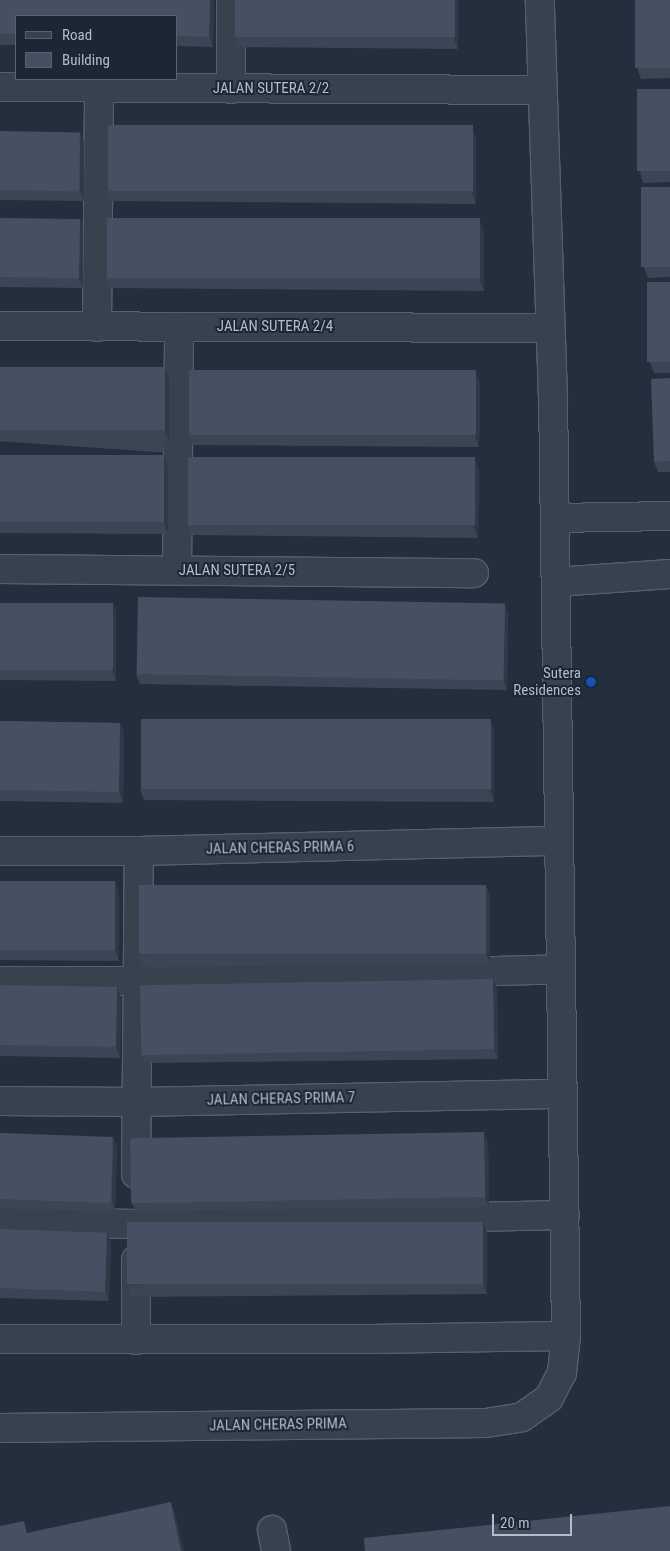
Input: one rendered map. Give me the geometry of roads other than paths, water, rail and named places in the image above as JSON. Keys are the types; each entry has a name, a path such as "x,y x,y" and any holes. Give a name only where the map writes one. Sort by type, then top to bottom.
{"street":[{"path":"231,0 231,89"},
{"path":"0,1339 136,1340 566,1336 555,518 540,0"},
{"name":"JALAN SUTERA 2/2","path":"0,87 542,90"},
{"path":"97,327 99,88"},
{"name":"JALAN SUTERA 2/4","path":"0,326 550,328"},
{"path":"177,570 179,327"},
{"path":"555,518 670,516"},
{"name":"JALAN SUTERA 2/5","path":"0,569 474,573"},
{"path":"556,582 670,574"},
{"name":"JALAN CHERAS PRIMA 6","path":"0,851 139,851 559,841"},
{"path":"136,1340 139,851"},
{"path":"0,982 138,982 561,969"},
{"name":"JALAN CHERAS PRIMA 7","path":"0,1101 137,1102 563,1094"},
{"path":"0,1222 136,1224 565,1215"},
{"name":"JALAN CHERAS PRIMA","path":"0,1428 486,1423 522,1417 549,1398 562,1373 566,1336"}],"place":[{"name":"Sutera Residences","path":"591,682"}]}
